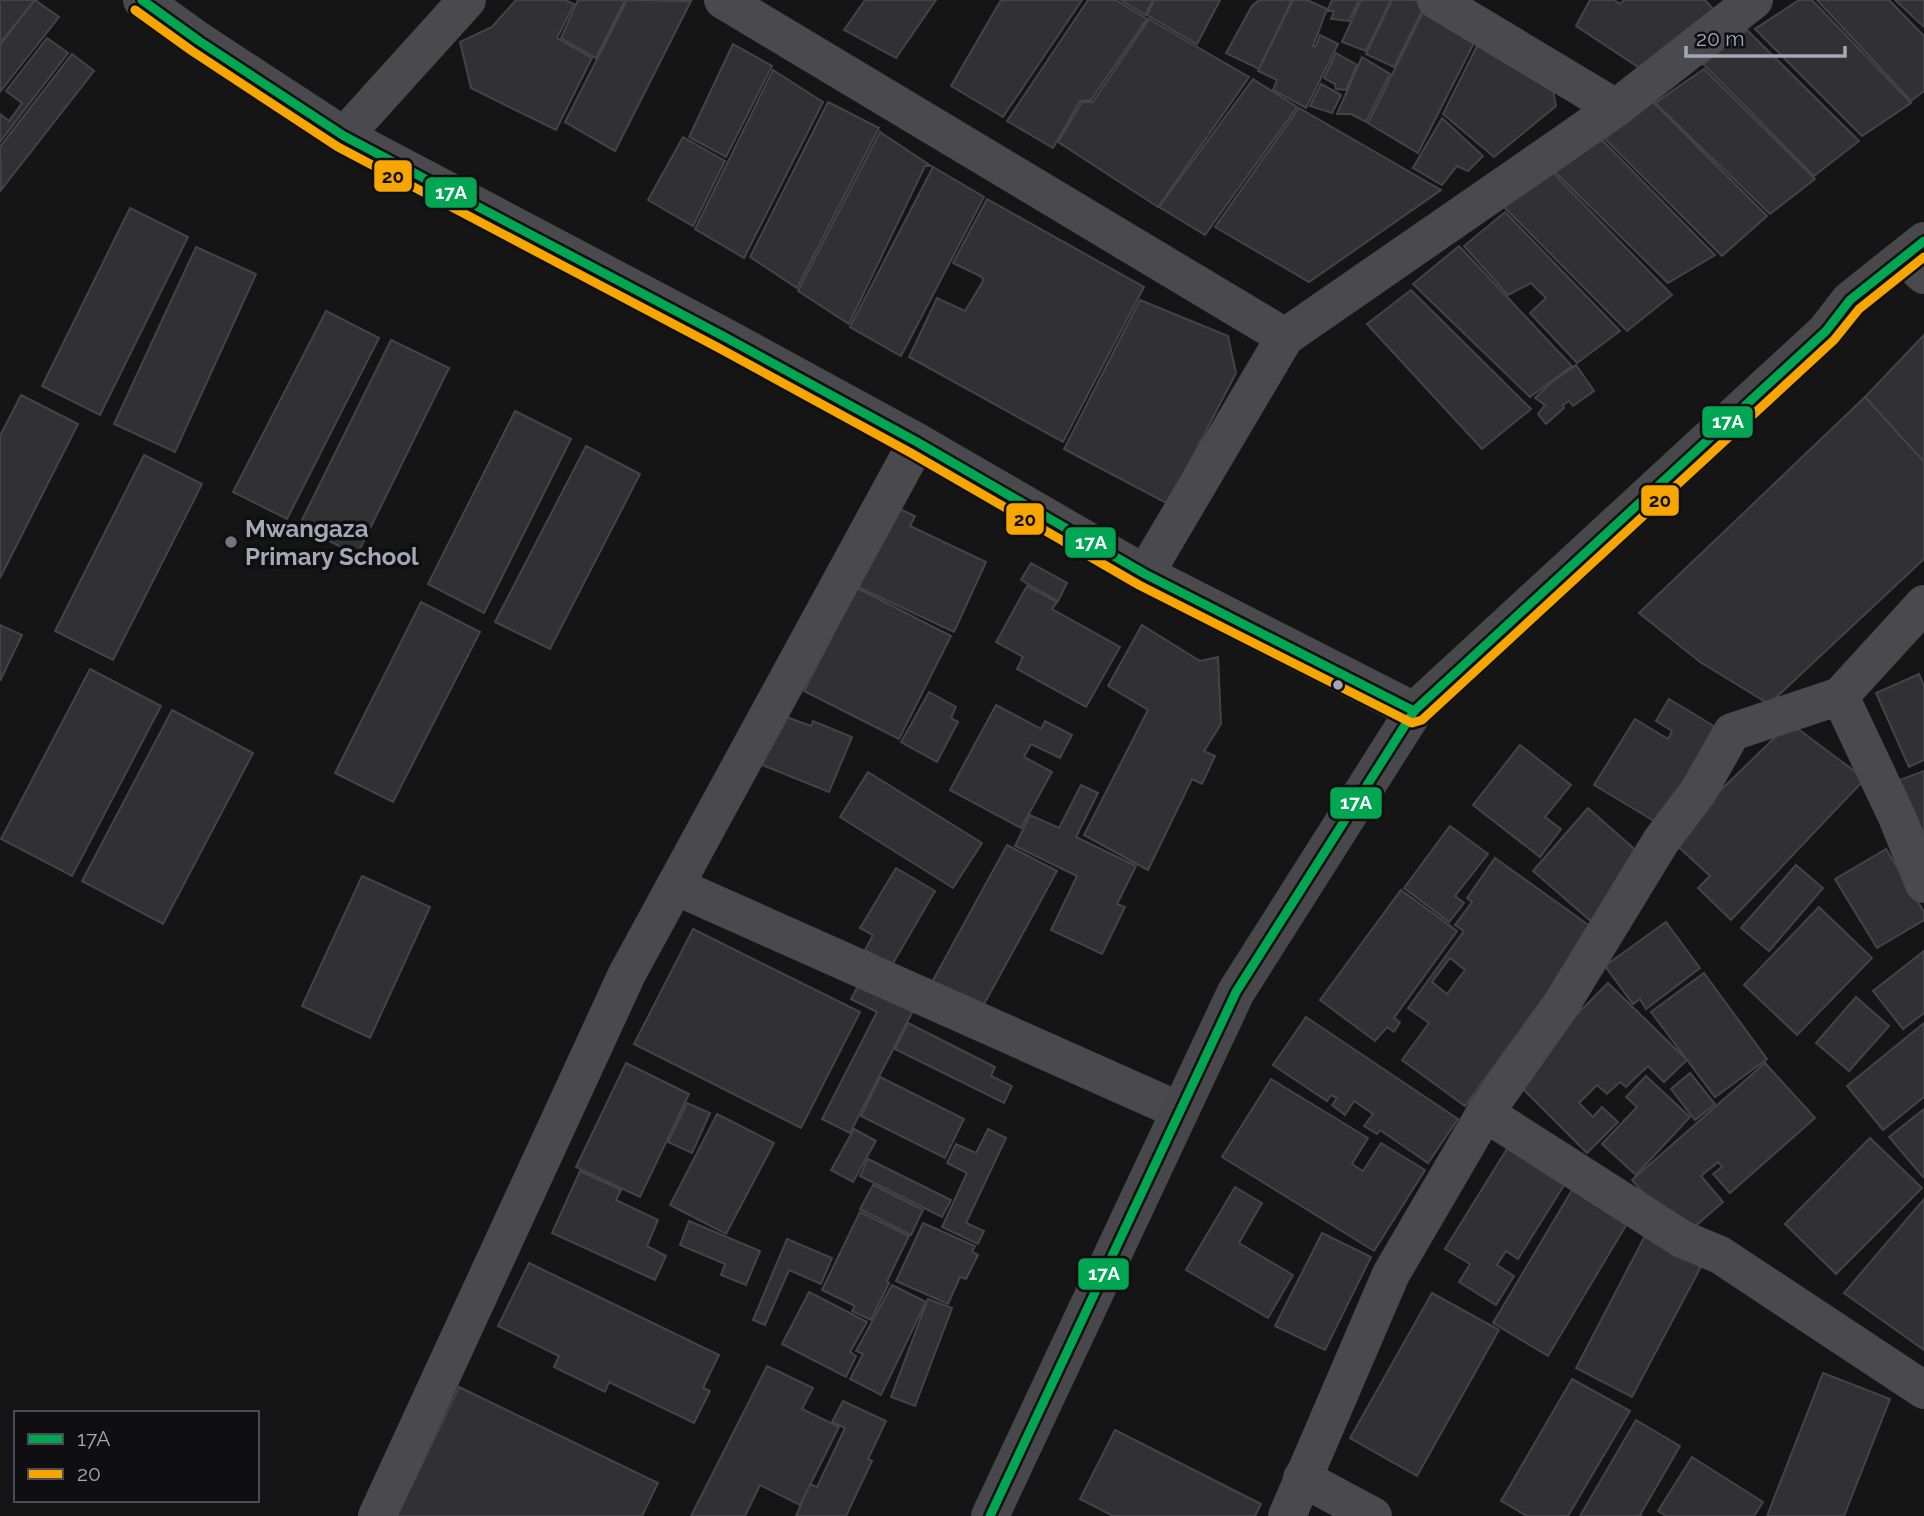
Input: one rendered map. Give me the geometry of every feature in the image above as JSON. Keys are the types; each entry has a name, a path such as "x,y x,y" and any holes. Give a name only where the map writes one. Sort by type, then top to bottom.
{"main road":[{"path":"990,1516 1236,992 1414,711 1826,331 1850,300 1917,258"}],"street":[{"path":"142,0 199,41 344,136 723,336 917,442 1145,574 1414,711"},
{"path":"344,136 467,0"},
{"path":"723,0 1285,338"},
{"path":"1436,0 1616,108"},
{"path":"1145,574 1285,338 1616,108 1754,0"},
{"path":"377,1516 627,974 917,442"},
{"path":"1287,1516 1391,1274 1485,1113 1561,1005 1661,841 1698,792 1732,732 1840,696 1924,604"},
{"path":"1840,696 1897,817 1924,884"},
{"path":"675,886 1181,1111"},
{"path":"1485,1113 1682,1239 1720,1255 1924,1390"},
{"path":"1302,1478 1373,1516"}],"building":[{"path":"0,0 35,0 0,43"},
{"path":"35,0 59,17 0,92 0,45"},
{"path":"516,0 565,0 574,4 557,38 592,58 556,130 471,88 460,42 492,27"},
{"path":"578,0 625,0 596,58 561,38"},
{"path":"627,0 691,1 615,151 565,122"},
{"path":"865,0 936,0 896,58 844,30"},
{"path":"1001,0 1082,0 1003,117 951,86"},
{"path":"1088,0 1116,0 1147,19 1091,100 1080,101 1053,148 1007,121"},
{"path":"1121,0 1153,0 1145,15"},
{"path":"1154,0 1220,0 1197,44 1147,15"},
{"path":"1259,0 1292,0 1259,69 1226,53 1252,6"},
{"path":"1293,0 1307,0 1327,9 1313,46 1316,46 1320,35 1338,44 1306,108 1273,90 1277,80 1258,71"},
{"path":"1332,0 1359,0 1349,21 1331,19 1334,11 1327,11"},
{"path":"1361,0 1391,0 1366,51 1342,42"},
{"path":"1392,0 1415,0 1425,5 1394,67 1366,54"},
{"path":"1590,0 1614,0 1620,4 1624,0 1705,0 1715,11 1641,69 1576,26"},
{"path":"1799,0 1812,0 1911,103 1862,136 1755,29"},
{"path":"1817,0 1889,0 1924,36 1924,91 1911,101"},
{"path":"1895,0 1924,0 1924,27"},
{"path":"1426,6 1476,39 1418,153 1368,123"},
{"path":"1149,19 1249,77 1158,207 1058,142 1082,102 1093,102"},
{"path":"1747,30 1859,141 1814,176 1703,64"},
{"path":"1482,36 1551,80 1556,106 1494,157 1443,114"},
{"path":"47,38 68,53 0,142 0,114 9,121 22,103 6,91"},
{"path":"733,44 772,66 726,157 689,137"},
{"path":"1336,53 1357,65 1346,90 1336,89 1335,84 1324,78"},
{"path":"72,54 94,71 1,190 0,147"},
{"path":"1362,57 1390,74 1366,122 1351,114 1337,114"},
{"path":"1704,69 1815,179 1770,214 1655,103"},
{"path":"773,70 823,102 744,258 695,229"},
{"path":"1253,79 1297,107 1205,235 1159,207"},
{"path":"1321,84 1341,95 1332,113 1310,106"},
{"path":"1652,101 1767,216 1722,256 1602,136"},
{"path":"828,102 879,128 797,288 750,257"},
{"path":"1299,108 1441,190 1309,282 1215,227"},
{"path":"1442,118 1483,156 1468,171 1457,166 1442,185 1413,168"},
{"path":"880,132 931,166 925,166 849,324 798,291"},
{"path":"683,137 725,161 693,226 648,200"},
{"path":"1599,137 1715,255 1668,283 1554,171"},
{"path":"933,167 984,197 901,356 850,327"},
{"path":"1551,171 1672,295 1627,331 1503,206"},
{"path":"987,199 1144,287 1063,442 909,357 937,298 965,311 983,281 982,277 953,263"},
{"path":"130,208 188,237 100,415 42,386"},
{"path":"1505,212 1620,331 1577,363 1530,313 1546,298 1531,283 1508,295 1464,246"},
{"path":"1459,246 1572,366 1530,397 1413,284"},
{"path":"196,247 256,274 175,452 114,424"},
{"path":"1411,290 1531,409 1482,449 1367,324"},
{"path":"1140,300 1228,336 1236,373 1168,504 1064,449"},
{"path":"326,311 379,338 287,519 233,492"},
{"path":"1924,335 1924,462 1865,397"},
{"path":"391,340 449,368 357,555 299,526"},
{"path":"1576,365 1594,391 1573,406 1569,401 1563,405 1564,408 1546,424 1538,414 1545,405 1535,398"},
{"path":"21,395 78,424 0,578 0,436"},
{"path":"1865,397 1924,462 1924,559 1769,704 1700,662 1639,613"},
{"path":"515,411 571,439 484,613 428,584"},
{"path":"586,446 640,474 550,649 495,622"},
{"path":"144,455 202,484 113,660 55,631"},
{"path":"895,507 915,516 910,526 986,562 954,632 858,587"},
{"path":"1031,563 1067,583 1058,601 1021,580"},
{"path":"1027,586 1057,602 1052,609 1120,647 1086,707 1017,669 1023,657 996,642"},
{"path":"857,588 951,636 899,739 804,691"},
{"path":"421,602 480,632 393,802 335,773"},
{"path":"0,625 22,635 0,681"},
{"path":"1142,625 1200,661 1218,657 1221,724 1204,751 1215,756 1202,784 1192,779 1148,870 1084,835 1148,710 1108,686"},
{"path":"90,669 161,706 72,876 1,839"},
{"path":"1919,674 1924,686 1924,760 1909,767 1876,693"},
{"path":"929,692 956,707 951,718 958,722 937,762 901,742"},
{"path":"1669,699 1722,731 1664,827 1594,785 1635,719 1668,739 1672,731 1656,721"},
{"path":"996,705 1041,729 1045,721 1072,735 1060,758 1031,744 1024,757 1052,772 1021,828 950,790"},
{"path":"172,710 253,753 163,924 82,881"},
{"path":"781,715 811,726 813,721 852,737 829,792 760,764"},
{"path":"1790,723 1865,779 1731,920 1698,888 1710,876 1670,839"},
{"path":"1520,745 1571,785 1545,817 1561,829 1540,857 1473,805"},
{"path":"1924,771 1924,877 1889,784"},
{"path":"868,772 982,843 953,888 840,817"},
{"path":"1081,785 1098,793 1076,837 1136,866 1117,904 1125,907 1102,954 1051,930 1077,876 1015,846 1030,815 1059,828"},
{"path":"1588,808 1647,860 1593,923 1533,871"},
{"path":"1450,826 1488,854 1455,896 1464,903 1449,922 1404,888"},
{"path":"1007,845 1057,871 976,1019 926,993"},
{"path":"1886,849 1924,912 1924,920 1877,948 1835,879"},
{"path":"1495,858 1594,929 1465,1106 1402,1060 1429,1023 1408,1008 1464,931 1455,925 1472,902 1467,898","holes":["1450,958 1465,970 1447,994 1432,982"]},
{"path":"1796,865 1823,888 1769,951 1741,928"},
{"path":"896,868 935,891 892,965 865,950 873,935 860,928"},
{"path":"362,876 430,907 370,1038 302,1006"},
{"path":"1401,890 1457,931 1394,1018 1400,1022 1394,1032 1387,1027 1375,1041 1320,1000"},
{"path":"1819,907 1872,958 1797,1035 1744,985"},
{"path":"1666,922 1700,968 1646,1009 1640,999 1633,1004 1605,966"},
{"path":"693,929 860,1012 801,1128 634,1044"},
{"path":"1924,951 1924,1013 1903,1029 1873,991"},
{"path":"1704,973 1767,1059 1715,1097 1651,1012"},
{"path":"864,975 917,1003 850,1133 822,1119 877,1012 851,999"},
{"path":"1608,983 1687,1060 1664,1082 1648,1066 1626,1087 1620,1082 1607,1094 1597,1085 1579,1103 1593,1117 1602,1107 1618,1122 1587,1153 1513,1079"},
{"path":"1856,997 1889,1026 1849,1071 1816,1043"},
{"path":"1306,1017 1458,1119 1428,1163 1380,1130 1377,1134 1364,1126 1373,1114 1354,1101 1345,1115 1332,1105 1337,1098 1331,1095 1327,1101 1273,1065"},
{"path":"908,1023 995,1067 991,1076 1012,1086 1004,1103 895,1049"},
{"path":"1924,1023 1924,1097 1883,1130 1847,1086"},
{"path":"626,1063 689,1094 640,1197 576,1167"},
{"path":"1765,1063 1815,1118 1730,1193 1713,1174 1722,1167 1718,1162 1701,1176 1723,1202 1683,1237 1632,1180"},
{"path":"1690,1073 1715,1104 1695,1120 1671,1089"},
{"path":"1646,1076 1690,1117 1636,1175 1602,1144 1637,1107 1626,1097"},
{"path":"880,1077 964,1119 945,1158 861,1116"},
{"path":"1271,1079 1368,1138 1352,1164 1363,1171 1381,1143 1425,1170 1374,1251 1222,1157"},
{"path":"687,1103 710,1113 692,1153 668,1142"},
{"path":"1924,1109 1924,1176 1923,1177 1889,1137"},
{"path":"717,1114 774,1143 726,1234 670,1205"},
{"path":"854,1129 876,1141 853,1182 831,1170"},
{"path":"988,1129 1006,1138 966,1223 984,1231 978,1244 942,1227 967,1173 947,1163 956,1144 976,1153"},
{"path":"1870,1138 1922,1188 1836,1274 1785,1224"},
{"path":"1510,1144 1571,1174 1518,1259 1506,1251 1497,1265 1514,1276 1496,1305 1459,1282 1470,1264 1445,1249"},
{"path":"868,1159 951,1200 942,1217 860,1176"},
{"path":"580,1171 621,1190 616,1200 658,1220 647,1246 666,1256 655,1280 552,1233"},
{"path":"873,1185 923,1210 911,1235 860,1209"},
{"path":"1235,1187 1262,1203 1239,1243 1293,1275 1268,1318 1186,1270"},
{"path":"1572,1190 1628,1222 1548,1356 1493,1323"},
{"path":"1924,1199 1924,1350 1844,1293"},
{"path":"860,1212 909,1236 871,1320 852,1311 855,1306 822,1290"},
{"path":"689,1221 760,1251 746,1285 721,1275 725,1264 680,1245"},
{"path":"923,1223 975,1246 972,1252 978,1255 966,1279 960,1277 948,1304 896,1281"},
{"path":"1647,1232 1704,1261 1632,1397 1576,1368"},
{"path":"1322,1233 1371,1257 1325,1350 1275,1326"},
{"path":"787,1239 832,1258 821,1284 789,1270 765,1325 753,1320"},
{"path":"529,1263 719,1355 703,1388 710,1391 694,1423 609,1382 605,1392 554,1367 559,1356 498,1326"},
{"path":"892,1285 926,1302 881,1395 850,1379 863,1354 856,1351"},
{"path":"809,1292 867,1322 850,1352 856,1356 846,1377 782,1344"},
{"path":"1432,1293 1499,1330 1417,1476 1350,1438"},
{"path":"928,1299 952,1308 915,1406 891,1397"},
{"path":"767,1366 813,1388 802,1409 839,1427 800,1505 760,1485 745,1516 691,1516"},
{"path":"1823,1373 1890,1399 1844,1516 1767,1516"},
{"path":"1572,1379 1630,1411 1568,1516 1527,1516 1501,1501"},
{"path":"459,1387 658,1483 642,1516 397,1516"},
{"path":"843,1401 886,1421 868,1459 872,1461 846,1516 796,1516 810,1484 817,1487 845,1428 832,1422"},
{"path":"1636,1420 1680,1446 1640,1515 1642,1516 1580,1516"},
{"path":"1115,1430 1261,1504 1255,1516 1113,1516 1080,1499"},
{"path":"1692,1457 1763,1502 1754,1516 1666,1516 1658,1511"}],"transit line":[{"name":"17A","path":"142,0 199,41 344,136 723,336 917,442 1145,574 1414,711"},
{"name":"20","path":"135,10 338,147 717,347 911,453 1139,585 1412,723 1422,720 1834,340 1859,309 1924,257"},
{"name":"17A","path":"990,1516 1236,992 1414,711 1826,331 1850,300 1924,241"}],"place":[{"name":"Mwangaza Primary School","path":"231,542"}]}
